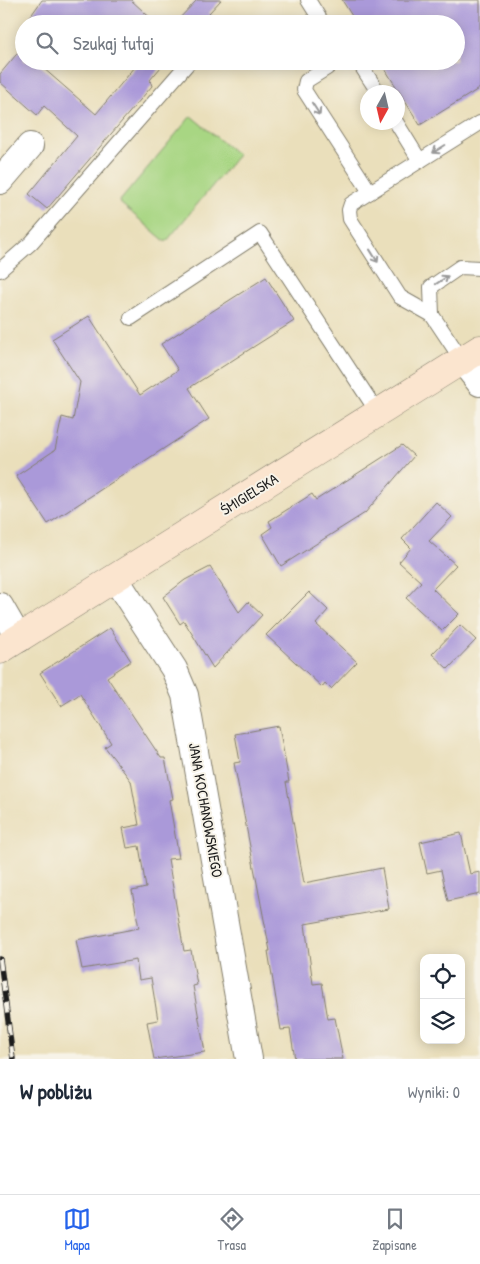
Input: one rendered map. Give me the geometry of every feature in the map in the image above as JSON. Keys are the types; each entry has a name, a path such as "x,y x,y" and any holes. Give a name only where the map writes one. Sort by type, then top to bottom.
{"street":[{"path":"0,181 30,146"},
{"path":"471,355 480,383"},
{"name":"ŚMIGIELSKA","path":"0,606 9,645 471,355"},
{"name":"JANA KOCHANOWSKIEGO","path":"116,578 174,669 185,695 249,1059"}],"lane":[{"path":"308,0 317,15"},
{"path":"0,270 31,244 182,70"},
{"path":"320,70 306,80 304,90 370,192"},
{"path":"364,70 373,85"},
{"path":"471,355 432,315 400,297 350,218 351,204 480,123"},
{"path":"401,130 420,161"},
{"path":"131,318 260,233 378,413"},
{"path":"432,315 431,287 460,267 480,268"}],"green space":[{"path":"191,116 238,155 166,242 119,202"}],"building":[{"path":"42,0 131,0 147,15 31,15"},
{"path":"197,0 221,0 209,13 211,15 183,15"},
{"path":"342,0 480,0 480,88 420,125 405,101 405,85 395,85 386,70 465,70 465,15 351,15"},
{"path":"15,56 15,70 45,70 96,114 133,70 158,70 150,80 152,86 47,209 29,194 77,136 44,106 37,115 0,82 0,74"},
{"path":"266,277 294,321 189,388 209,419 48,524 16,476 55,450 62,417 73,420 80,382 52,339 89,316 140,395 178,370 161,344"},
{"path":"402,445 414,456 365,513 281,566 262,534 272,527 269,521 312,494 316,500"},
{"path":"436,502 452,517 429,541 456,565 433,589 459,614 442,631 406,598 421,582 399,562 411,548 402,539"},
{"path":"210,567 239,612 248,602 262,615 213,668 184,621 180,624 163,597 185,580"},
{"path":"309,592 328,610 316,624 357,662 331,689 325,683 322,687 266,635"},
{"path":"460,625 476,640 448,669 432,654"},
{"path":"110,628 131,661 107,677 161,758 165,758 173,799 169,800 179,858 168,859 184,951 191,950 197,985 193,986 205,1052 154,1059 147,1022 158,1020 151,978 139,980 136,960 82,969 76,940 139,928 132,891 146,888 139,846 127,848 123,828 139,825 131,781 105,747 111,743 80,694 61,706 40,673"},
{"path":"279,726 289,782 286,782 304,883 382,868 389,909 305,924 313,984 322,983 328,1019 335,1018 343,1059 295,1059 290,1029 281,1030 268,951 270,951 234,763 240,762 235,734"},
{"path":"461,833 470,874 480,872 480,894 448,901 441,870 427,873 420,842"}],"railway":[{"path":"0,959 13,1059"}]}
